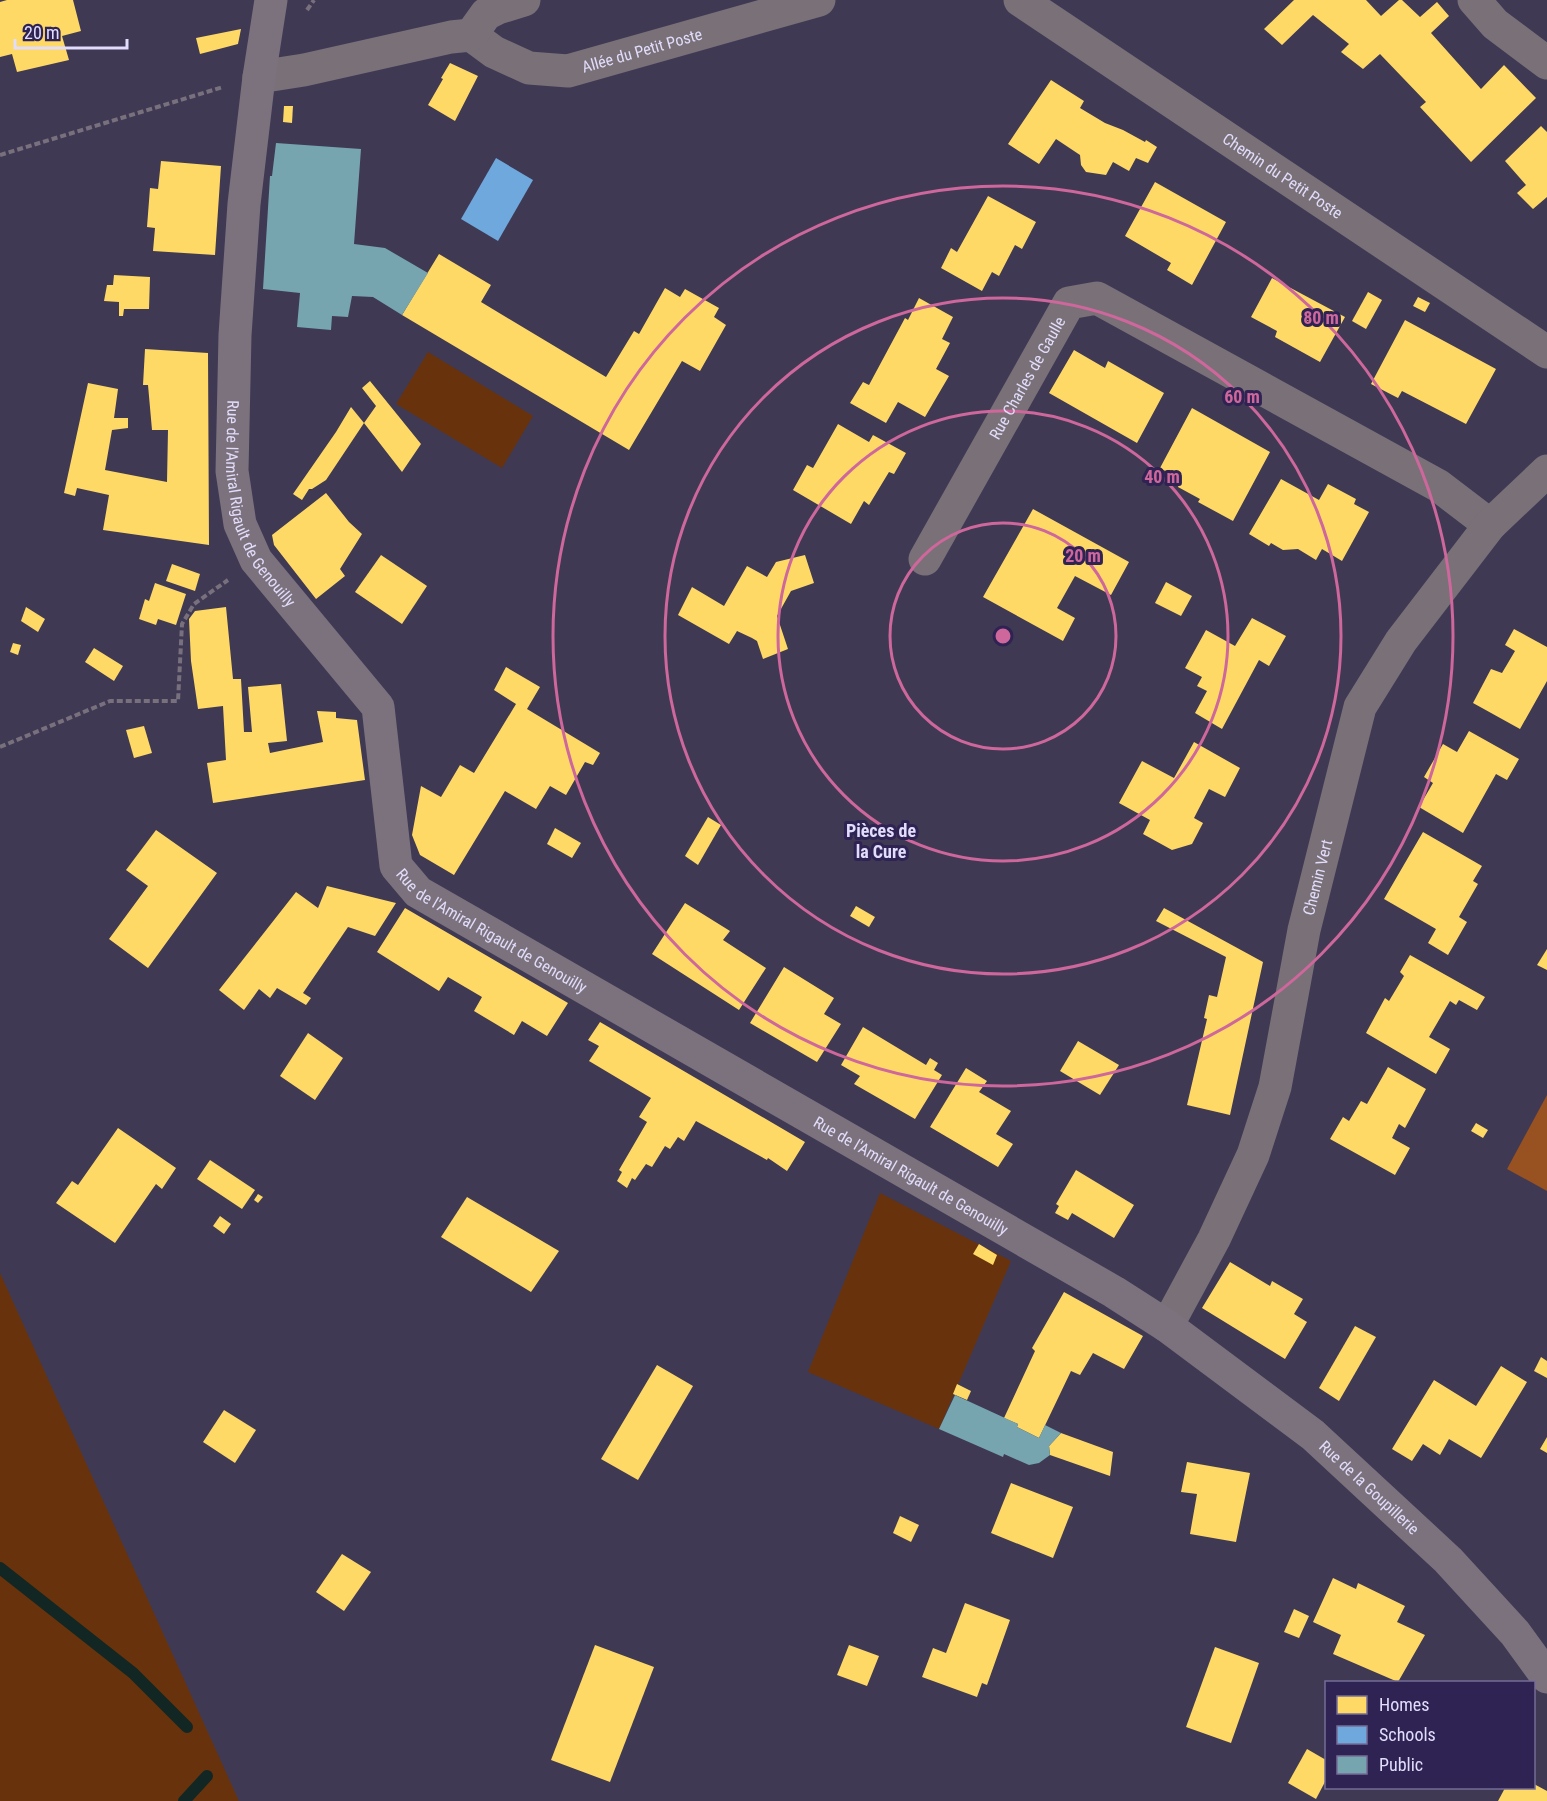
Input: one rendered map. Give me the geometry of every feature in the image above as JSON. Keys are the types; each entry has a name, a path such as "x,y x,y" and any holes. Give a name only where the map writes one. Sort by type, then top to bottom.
{"street":[{"name":"Rue de l'Amiral Rigault de Genouilly","path":"271,0 244,204 235,335 232,471 240,524 256,560 378,707 396,866 418,892 1104,1286 1167,1326"},
{"path":"259,77 304,70 432,41 471,35 486,14 524,0"},
{"name":"Allée du Petit Poste","path":"471,35 494,52 529,68 568,71 819,0"},
{"name":"Chemin du Petit Poste","path":"1020,0 1547,352"},
{"path":"1474,0 1495,24 1547,63"},
{"name":"Rue Charles de Gaulle","path":"925,559 1069,303 1097,298 1439,486 1490,525"},
{"name":"Chemin Vert","path":"1167,1326 1214,1239 1253,1155 1275,1087 1304,930 1360,707 1401,642 1490,525 1547,471"},
{"name":"Rue de la Goupillerie","path":"1167,1326 1312,1435 1431,1544 1515,1634 1547,1677"}],"path":[{"path":"0,155 259,77"},
{"path":"0,747 110,701 178,701 182,624 194,604 256,560"}],"shaded area":[{"path":"428,352 533,416 502,468 396,404"},
{"path":"1547,1095 1547,1191 1507,1169"},
{"path":"880,1193 1011,1261 939,1429 808,1372"},
{"path":"0,1273 239,1801 0,1801"}],"building: Homes":[{"path":"7,0 73,0 81,31 62,36 69,60 17,72 12,54 0,57 0,2"},
{"path":"1294,0 1366,0 1381,16 1399,0 1402,0 1420,17 1437,2 1449,16 1431,33 1481,89 1504,65 1536,98 1471,162 1420,107 1426,102 1380,54 1363,69 1341,52 1349,44 1313,15 1282,45 1264,29"},
{"path":"241,29 238,44 200,54 196,38"},
{"path":"450,63 478,76 455,121 428,105"},
{"path":"1051,80 1084,101 1080,108 1105,123 1157,147 1148,163 1136,158 1129,171 1113,162 1106,175 1086,172 1081,165 1080,155 1056,139 1039,164 1008,144"},
{"path":"284,106 293,106 292,123 283,122"},
{"path":"1541,126 1547,132 1547,197 1533,209 1517,193 1526,185 1505,161"},
{"path":"161,161 221,166 215,255 153,251 155,228 147,227 150,188 158,189"},
{"path":"1155,182 1226,222 1192,285 1167,270 1171,263 1125,236"},
{"path":"988,196 1036,222 1022,249 1015,245 999,276 992,272 982,291 941,268 951,248 957,252"},
{"path":"439,254 491,285 481,302 606,377 634,331 639,334 665,288 680,297 685,289 719,308 714,317 726,325 700,371 682,361 629,450 402,315"},
{"path":"114,275 150,277 149,309 124,309 123,316 119,316 119,302 104,301 107,285 113,285"},
{"path":"1272,278 1345,317 1320,362 1275,337 1277,331 1251,317"},
{"path":"1368,292 1382,300 1366,329 1352,321"},
{"path":"1418,297 1430,303 1425,312 1413,306"},
{"path":"919,298 953,317 942,339 950,343 936,369 949,376 925,417 898,402 886,423 850,403 863,382 869,385 905,318 908,320"},
{"path":"1405,320 1496,369 1466,424 1402,391 1398,398 1371,384"},
{"path":"145,349 208,353 209,545 103,530 109,495 77,488 75,496 64,493 88,383 118,389 114,418 128,418 128,428 112,430 105,470 167,482 168,430 152,430 148,385 143,385"},
{"path":"1074,350 1105,368 1108,361 1164,393 1137,443 1049,393"},
{"path":"370,381 421,444 402,472 364,423 376,406 362,388"},
{"path":"351,407 364,423 326,480 309,489 302,500 293,494"},
{"path":"1192,408 1270,452 1233,521 1198,502 1200,499 1178,487 1181,480 1160,468"},
{"path":"838,424 869,442 873,435 906,453 894,474 889,472 869,505 864,501 851,524 793,490 807,465 813,468"},
{"path":"1281,479 1319,500 1328,484 1356,499 1354,504 1369,512 1342,561 1322,549 1316,560 1298,549 1283,550 1271,543 1269,546 1249,534"},
{"path":"326,493 349,522 362,534 340,569 345,576 316,599 274,545 272,535"},
{"path":"1033,509 1129,562 1111,595 1075,576 1057,608 1075,618 1063,641 983,597"},
{"path":"381,555 427,586 402,624 355,592"},
{"path":"805,555 814,583 791,591 777,616 788,649 763,659 757,641 752,638 737,631 729,644 678,615 692,587 724,606 747,566 767,577 776,562"},
{"path":"172,564 200,574 195,591 166,581"},
{"path":"1166,582 1192,596 1181,616 1155,603"},
{"path":"155,583 186,594 176,625 158,619 156,625 139,619 145,599 149,601"},
{"path":"26,607 45,619 38,632 21,621"},
{"path":"226,607 233,679 241,679 244,732 252,732 248,687 281,684 287,741 268,743 270,753 323,742 317,711 336,712 336,718 357,720 365,780 213,803 207,763 226,760 223,706 198,709 191,661 189,619 195,611"},
{"path":"1252,618 1286,636 1269,666 1259,660 1222,729 1195,713 1207,691 1197,686 1202,677 1185,668 1206,630 1235,646"},
{"path":"1514,629 1547,647 1547,681 1520,729 1473,703 1491,669 1502,673 1515,651 1505,645"},
{"path":"13,643 21,645 18,655 10,652"},
{"path":"94,648 123,666 114,681 85,662"},
{"path":"506,667 540,687 527,709 600,753 593,765 585,762 566,795 550,786 536,809 505,791 454,875 420,855 412,835 421,786 441,797 460,765 474,773 516,704 494,690"},
{"path":"144,726 152,753 134,758 126,730"},
{"path":"1469,731 1519,759 1507,780 1496,774 1463,833 1419,807 1433,783 1424,777 1443,744 1457,752"},
{"path":"1194,742 1240,768 1225,797 1209,789 1194,818 1203,823 1192,844 1172,850 1143,834 1150,820 1119,803 1142,761 1174,778"},
{"path":"708,817 721,825 698,865 685,856"},
{"path":"555,828 581,843 572,858 547,844"},
{"path":"156,830 217,873 148,968 109,939 148,886 126,870"},
{"path":"1423,832 1482,866 1473,881 1478,884 1459,917 1467,922 1448,955 1428,943 1436,929 1384,899"},
{"path":"327,886 396,903 375,936 348,927 303,993 311,998 306,1005 277,988 270,998 259,989 244,1010 219,990 296,892 318,908"},
{"path":"685,903 730,931 723,940 766,968 739,1010 652,954"},
{"path":"856,906 875,917 869,927 850,916"},
{"path":"405,908 568,1003 547,1036 522,1021 514,1035 474,1011 482,997 448,977 439,991 377,952"},
{"path":"1164,908 1263,962 1230,1115 1187,1105 1207,1019 1204,1018 1209,995 1217,997 1226,957 1156,921"},
{"path":"1547,949 1547,970 1537,965"},
{"path":"1410,955 1485,997 1477,1010 1459,1000 1456,1005 1450,1001 1429,1037 1450,1049 1436,1074 1366,1033 1385,998 1389,1001 1404,976 1400,972"},
{"path":"784,967 834,998 824,1014 841,1024 817,1062 750,1023"},
{"path":"600,1022 805,1142 787,1171 768,1158 767,1160 696,1121 684,1141 678,1137 670,1149 665,1146 652,1167 646,1164 635,1180 632,1178 627,1188 617,1181 622,1172 619,1170 647,1122 639,1117 651,1098 589,1061 599,1046 588,1040"},
{"path":"863,1027 926,1065 930,1058 938,1063 934,1070 942,1075 915,1119 854,1084 860,1076 841,1065"},
{"path":"308,1033 343,1058 315,1100 280,1076"},
{"path":"1078,1041 1119,1065 1100,1095 1060,1071"},
{"path":"1388,1067 1426,1089 1405,1128 1399,1124 1392,1138 1410,1148 1395,1175 1330,1139 1343,1117 1349,1121 1361,1101 1367,1104"},
{"path":"966,1068 987,1081 979,1092 1011,1111 996,1134 1013,1144 998,1167 930,1127"},
{"path":"1476,1123 1488,1130 1483,1138 1471,1131"},
{"path":"118,1128 176,1168 162,1189 156,1184 115,1243 56,1203 72,1181 78,1185"},
{"path":"210,1160 255,1190 242,1209 197,1179"},
{"path":"1076,1170 1134,1205 1114,1238 1072,1213 1068,1220 1055,1213 1059,1206 1056,1204"},
{"path":"258,1194 263,1197 258,1203 254,1200"},
{"path":"467,1197 559,1251 531,1292 441,1237"},
{"path":"220,1216 231,1224 224,1234 213,1226"},
{"path":"979,1244 997,1255 993,1265 973,1254"},
{"path":"1230,1262 1270,1286 1272,1281 1303,1299 1294,1314 1307,1322 1285,1359 1202,1308"},
{"path":"1064,1292 1143,1336 1124,1369 1093,1353 1080,1375 1071,1371 1039,1438 1004,1418 1035,1351 1032,1348"},
{"path":"1355,1326 1376,1337 1339,1401 1319,1388"},
{"path":"1541,1357 1547,1361 1547,1378 1534,1371"},
{"path":"657,1365 693,1386 638,1480 601,1459"},
{"path":"1501,1366 1527,1382 1481,1458 1449,1439 1440,1455 1423,1444 1412,1461 1392,1449 1434,1380 1476,1406"},
{"path":"957,1384 971,1391 967,1400 953,1394"},
{"path":"224,1410 256,1430 235,1463 203,1442"},
{"path":"1061,1433 1113,1452 1110,1476 1050,1455 1049,1446"},
{"path":"1547,1437 1547,1453 1540,1449"},
{"path":"1187,1462 1250,1473 1236,1542 1190,1534 1197,1494 1181,1492"},
{"path":"1011,1483 1073,1507 1053,1558 991,1533"},
{"path":"900,1516 919,1525 911,1542 893,1533"},
{"path":"342,1554 371,1572 344,1611 316,1592"},
{"path":"1333,1578 1356,1589 1358,1583 1405,1606 1397,1622 1425,1635 1399,1681 1396,1681 1333,1654 1341,1635 1313,1622"},
{"path":"965,1603 1010,1620 987,1685 982,1683 977,1697 922,1677 933,1648 946,1653"},
{"path":"1294,1609 1309,1616 1299,1638 1284,1632"},
{"path":"595,1645 654,1667 610,1782 551,1760"},
{"path":"849,1645 879,1656 867,1686 837,1675"},
{"path":"1215,1647 1259,1663 1231,1743 1186,1727"},
{"path":"1307,1749 1325,1759 1325,1782 1316,1799 1288,1783"},
{"path":"1535,1785 1547,1791 1547,1801 1498,1801 1504,1789 1535,1789"}],"building: Schools":[{"path":"496,158 533,180 498,241 461,219"}],"building: Public":[{"path":"276,143 361,149 354,244 385,248 428,273 402,315 373,297 352,296 348,317 332,316 331,330 297,327 300,293 263,289 270,176 272,176"},
{"path":"955,1395 1018,1424 1017,1427 1039,1438 1045,1425 1061,1433 1049,1446 1050,1455 1039,1463 1029,1465 1004,1454 1003,1457 939,1429"}],"waterway":[{"path":"0,1568 133,1673 187,1727"},
{"path":"184,1801 207,1776"}],"district":[{"name":"Pièces de la Cure","path":"881,841"}]}
